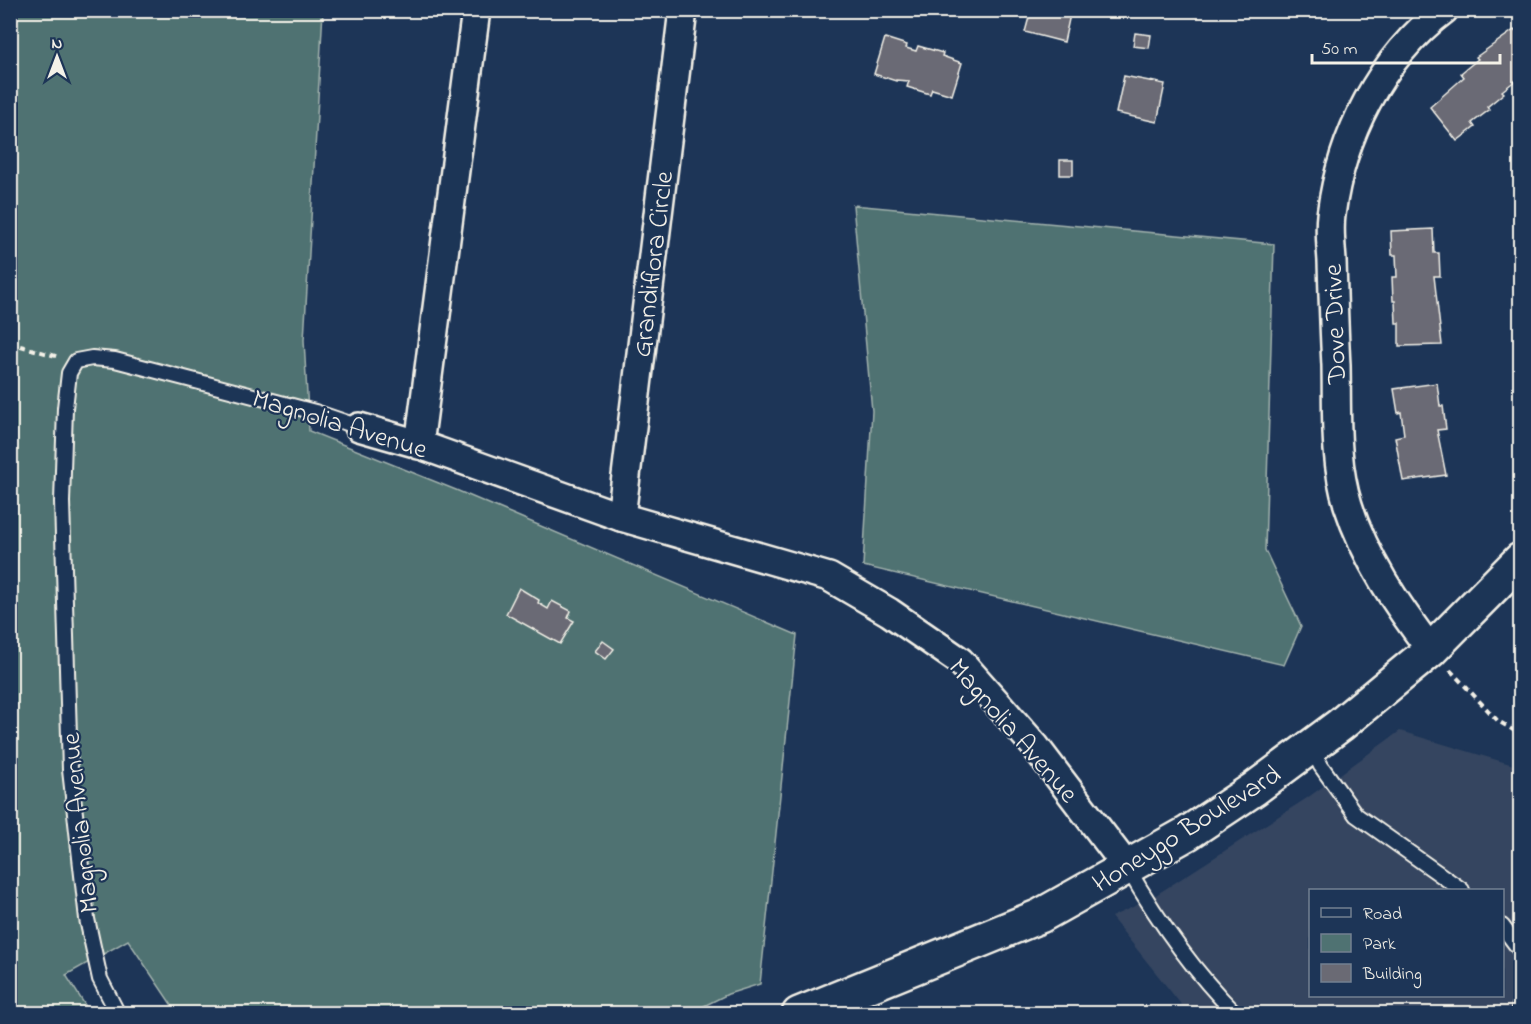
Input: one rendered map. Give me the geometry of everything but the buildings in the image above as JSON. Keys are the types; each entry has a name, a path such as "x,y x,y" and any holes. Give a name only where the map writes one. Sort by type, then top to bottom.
{"main road":[{"name":"Honeygo Boulevard","path":"799,1014 1040,916 1188,833 1245,795 1311,746 1431,650 1521,560"}],"street":[{"path":"419,445 476,10"},
{"name":"Grandiflora Circle","path":"621,517 683,10"},
{"name":"Dove Drive","path":"1431,650 1390,591 1361,540 1347,502 1339,457 1330,217 1350,135 1371,94 1402,52 1429,22 1444,10"},
{"name":"Magnolia Avenue","path":"359,427 419,445 621,517 829,577 890,612 960,661 1035,746 1127,867"}],"lane":[{"name":"Magnolia Avenue","path":"118,1014 100,979 87,919 70,770 62,502 65,408 69,373 76,361 92,358 114,360 315,412 359,427"},
{"path":"1311,746 1356,815 1459,889"},
{"path":"1127,867 1172,936 1210,988 1236,1014"},
{"path":"1504,927 1521,950"},
{"path":"1518,1014 1521,1006"}],"path":[{"path":"10,343 76,361"},
{"path":"1431,650 1498,721 1521,734"}],"shaded area":[{"path":"1400,731 1520,767 1520,1013 1188,1013 1111,917 1148,900 1307,798"}],"green space":[{"path":"10,11 323,11 304,340 309,431 456,490 797,635 760,984 728,994 690,1013 177,1013 128,940 66,975 90,1013 11,1013"},
{"path":"853,205 1274,244 1265,550 1301,626 1284,665 863,566 872,411"}]}
